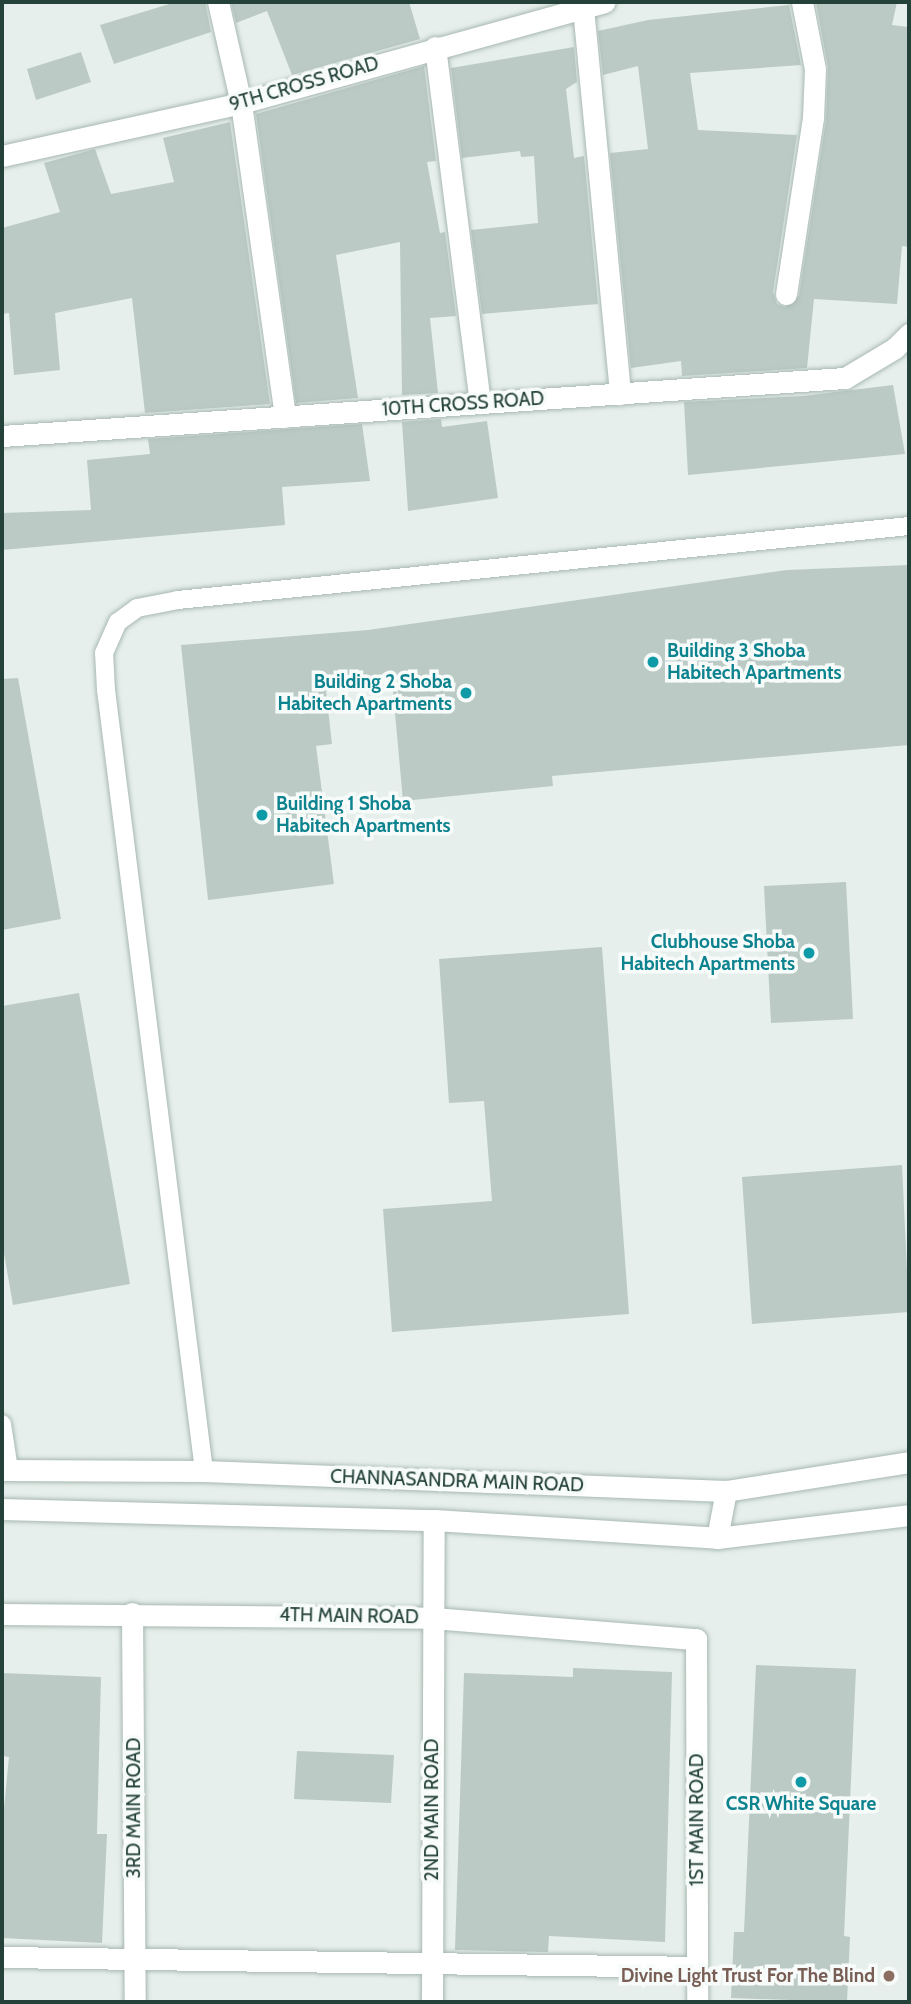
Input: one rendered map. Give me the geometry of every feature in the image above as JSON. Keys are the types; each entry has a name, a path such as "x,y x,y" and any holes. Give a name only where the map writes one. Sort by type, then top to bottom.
{"street":[{"path":"218,2 241,103 285,417"},
{"name":"9TH CROSS ROAD","path":"2,156 241,103 604,2"},
{"path":"786,294 813,118 815,69 802,2"},
{"path":"583,8 620,394"},
{"path":"435,47 480,403"},
{"name":"10TH CROSS ROAD","path":"2,436 845,378 895,348 909,334"},
{"name":"CHANNASANDRA MAIN ROAD","path":"6,1470 204,1471 726,1491 909,1462"},
{"path":"717,1538 726,1491"},
{"name":"CHANNASANDRA MAIN ROAD","path":"2,1509 434,1520 717,1538 909,1515"},
{"name":"2ND MAIN ROAD","path":"432,2002 434,1520"},
{"name":"4TH MAIN ROAD","path":"2,1614 132,1613 433,1618 696,1639"},
{"name":"3RD MAIN ROAD","path":"132,1613 135,2002"},
{"name":"1ST MAIN ROAD","path":"696,1639 697,2002"},
{"path":"2,1956 697,1967"}],"lane":[{"path":"204,1471 106,690 104,653 118,622 137,608 178,600 909,526"},
{"path":"2,1423 6,1470"}],"building":[{"path":"176,2 205,2 211,32 114,64 100,25"},
{"path":"231,2 409,2 420,39 292,75 267,11 236,23"},
{"path":"897,2 892,25 909,27 909,247 902,246 897,304 814,299 807,368 682,376 681,361 631,368 610,153 648,149 638,66 603,75 598,31 648,20 789,5 801,65 690,73 698,130 797,135 773,292 777,304 785,307 799,296 826,120 828,67 816,3"},
{"path":"574,47 577,82 566,89 574,158 584,156 598,304 482,314 471,230 538,223 534,156 521,157 520,151 462,158 451,68"},
{"path":"81,52 91,82 36,100 27,69"},
{"path":"424,66 436,161 427,162 440,233 445,232 456,316 430,318 438,393 402,395 400,242 336,255 358,398 296,403 256,114"},
{"path":"230,122 270,404 145,413 132,298 55,313 60,370 14,375 9,313 2,314 2,228 60,212 44,163 95,149 111,194 174,182 163,138"},
{"path":"893,385 905,454 688,475 684,402 803,396"},
{"path":"441,419 442,427 487,421 498,498 408,511 402,422"},
{"path":"362,424 370,481 282,487 285,525 2,550 2,513 91,510 87,460 150,454 148,439"},
{"path":"909,565 909,745 552,776 553,786 403,801 392,680 326,691 332,744 316,746 334,884 208,900 181,645 368,630 787,570"},
{"path":"18,678 61,919 2,930 2,679"},
{"name":"Clubhouse Shoba Habitech Apartments","path":"846,882 853,1019 771,1023 764,886"},
{"path":"602,947 629,1314 392,1332 383,1209 492,1201 484,1101 449,1103 439,959"},
{"path":"79,993 130,1284 13,1305 2,1242 2,1006"},
{"path":"902,1165 909,1312 752,1324 742,1177"},
{"name":"CSR White Square","path":"756,1665 856,1669 844,1936 850,1937 847,2002 731,1998 734,1932 744,1932"},
{"path":"573,1668 672,1672 665,1942 549,1936 548,1952 455,1950 464,1673 573,1677"},
{"path":"2,1673 101,1677 97,1834 107,1834 102,1943 2,1938 2,1829 9,1757 2,1756"},
{"path":"297,1751 394,1755 391,1803 294,1799"}],"place":[{"name":"Building 3 Shoba Habitech Apartments","path":"653,662"},
{"name":"Building 2 Shoba Habitech Apartments","path":"466,693"},
{"name":"Building 1 Shoba Habitech Apartments","path":"262,815"},
{"name":"Clubhouse Shoba Habitech Apartments","path":"809,953"},
{"name":"CSR White Square","path":"801,1782"},
{"name":"Divine Light Trust For The Blind","path":"889,1976"}]}
